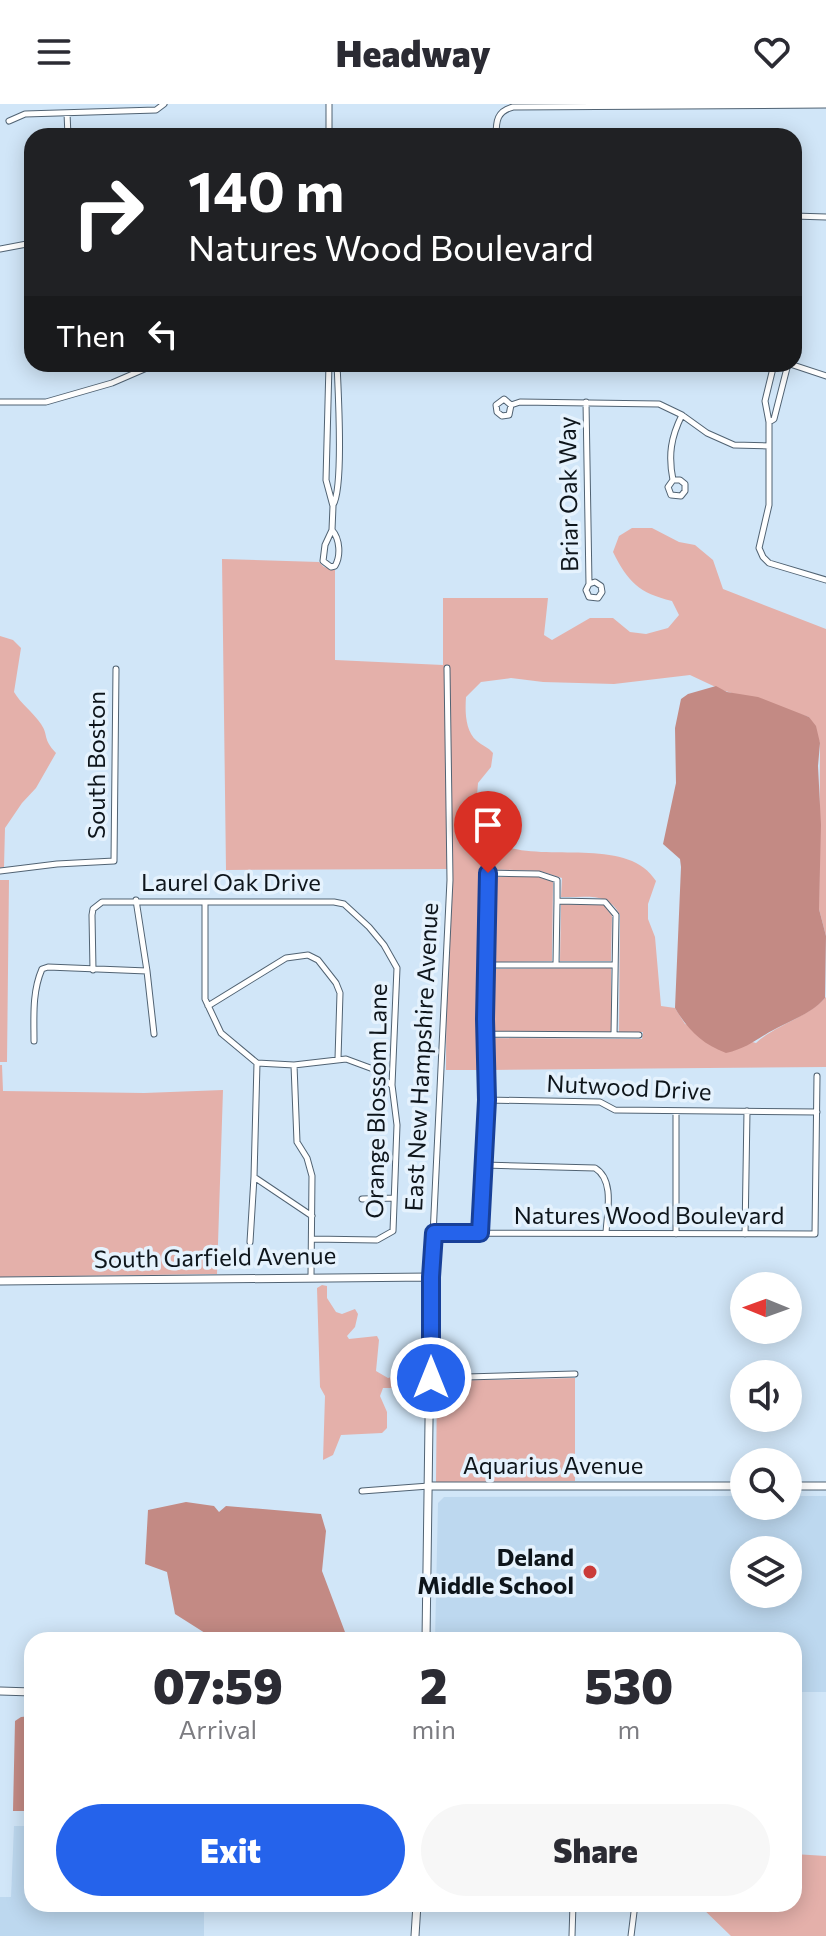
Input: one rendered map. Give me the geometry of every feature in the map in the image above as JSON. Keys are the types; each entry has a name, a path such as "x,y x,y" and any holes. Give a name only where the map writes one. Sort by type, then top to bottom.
{"street":[{"path":"9,121 25,114 156,110 164,104"},
{"path":"329,104 329,128"},
{"path":"497,128 499,114 503,109 513,107 826,105"},
{"path":"67,113 68,128"},
{"path":"802,216 826,217"},
{"path":"0,249 24,244"},
{"path":"802,368 826,376"},
{"path":"0,402 46,402 112,383 137,372"},
{"path":"329,372 326,480 333,506 332,530 323,561 331,567 338,562 339,549 332,530"},
{"path":"333,506 338,498 337,372"},
{"path":"772,372 765,401 769,422 769,505 759,540 763,557 769,563 826,580"},
{"path":"769,422 774,419 787,372"},
{"path":"511,405 520,402 659,404 682,415 707,433 734,445 769,446"},
{"name":"Briar Oak Way","path":"586,402 589,584"},
{"path":"673,480 670,446 682,415"},
{"path":"326,452 339,452"},
{"name":"East New Hampshire Avenue","path":"426,1632 431,1277 450,880 447,668"},
{"name":"South Boston","path":"0,871 114,861 116,669"},
{"path":"480,1233 487,1100 488,873 539,874 557,880 556,965"},
{"path":"136,900 154,1034"},
{"path":"557,901 605,902 616,915 614,1035"},
{"name":"Laurel Oak Drive","path":"93,970 92,915 93,909 102,902 334,902 344,904 369,927"},
{"path":"205,903 205,999 221,1033 257,1063 294,1065 338,1059 352,1061 373,1069 392,1085"},
{"name":"Orange Blossom Lane","path":"312,1239 377,1240 393,1231 397,1125 392,1085 397,968 369,927"},
{"path":"208,1006 286,958 308,955 318,960 340,993 338,1059"},
{"path":"487,965 615,965"},
{"path":"34,1041 37,980 42,969 147,971"},
{"path":"486,1034 639,1035"},
{"path":"250,1242 257,1063"},
{"path":"294,1065 297,1142 307,1158 312,1176 311,1276"},
{"path":"817,1076 817,1112"},
{"name":"Nutwood Drive","path":"487,1100 600,1102 615,1110 817,1112"},
{"path":"676,1110 676,1234"},
{"path":"745,1234 747,1111"},
{"name":"Natures Wood Boulevard","path":"434,1233 815,1234 817,1112"},
{"path":"484,1165 595,1168 605,1176 608,1191 606,1233"},
{"path":"254,1177 312,1216"},
{"path":"362,1199 394,1198"},
{"name":"South Garfield Avenue","path":"0,1281 431,1277"},
{"path":"431,1378 575,1374"},
{"name":"Aquarius Avenue","path":"362,1491 429,1486 730,1486"},
{"path":"802,1486 826,1486"},
{"path":"0,1691 24,1692"},
{"path":"415,1936 416,1912"},
{"path":"572,1936 573,1912"},
{"path":"631,1936 634,1912"}],"shaded area":[{"path":"632,528 652,528 679,542 695,545 713,560 723,589 826,629 826,936 819,909 820,743 809,717 722,690 690,675 614,684 511,678 481,682 466,697 468,726 473,737 493,753 491,767 478,783 478,821 494,841 514,849 592,853 618,857 640,865 656,881 648,904 648,919 655,937 661,1006 675,1008 685,1024 756,1043 826,997 826,1067 491,1070 490,1038 642,1039 643,1032 619,1032 620,915 615,907 595,897 561,897 562,878 540,871 484,869 483,1070 446,1070 447,869 226,870 222,559 319,562 335,570 335,660 443,665 443,598 548,598 544,635 552,640 590,618 613,618 630,632 646,634 668,628 679,615 672,601 636,585 613,552 619,536"},
{"path":"0,636 13,640 21,648 14,692 41,724 56,753 36,788 5,828 4,867 0,868"},
{"path":"716,686 727,692 758,697 809,717 816,726 820,743 819,909 826,936 825,998 814,1008 747,1046 726,1053 696,1035 675,1008 681,867 680,859 663,844 676,783 675,728 681,699"},
{"path":"492,877 538,877 553,882 552,961 491,962"},
{"path":"0,880 9,880 7,1062 0,1062"},
{"path":"561,904 604,905 612,916 611,961 560,961"},
{"path":"611,968 611,1032 490,1031 490,969"},
{"path":"0,1065 3,1091 144,1093 223,1090 217,1274 0,1277"},
{"path":"327,1286 327,1298 336,1312 342,1314 355,1309 358,1314 355,1327 347,1336 349,1339 377,1336 376,1371 388,1378 405,1373 415,1382 411,1388 383,1388 380,1396 387,1412 387,1428 382,1433 341,1435 333,1455 323,1460 325,1396 320,1387 317,1288"},
{"path":"575,1378 575,1481 436,1482 437,1381"},
{"name":"Deland Middle School","path":"730,1496 730,1520 802,1520 802,1496 826,1496 826,1692 802,1692 802,1632 435,1632 438,1503 444,1497"},
{"path":"186,1502 214,1506 219,1512 226,1506 321,1514 326,1531 322,1571 345,1632 203,1632 175,1614 167,1572 145,1564 148,1510"},
{"path":"24,1717 24,1811 13,1811 15,1721"},
{"path":"14,1826 24,1826 24,1912 204,1912 204,1936 0,1936 0,1897 11,1897"},
{"path":"802,1854 826,1856 826,1936 731,1936 706,1912 802,1912"}],"place":[{"name":"Deland Middle School","path":"590,1572"}],"route":[{"path":"431,1378 434,1233 480,1233 487,1100 488,873"}]}
